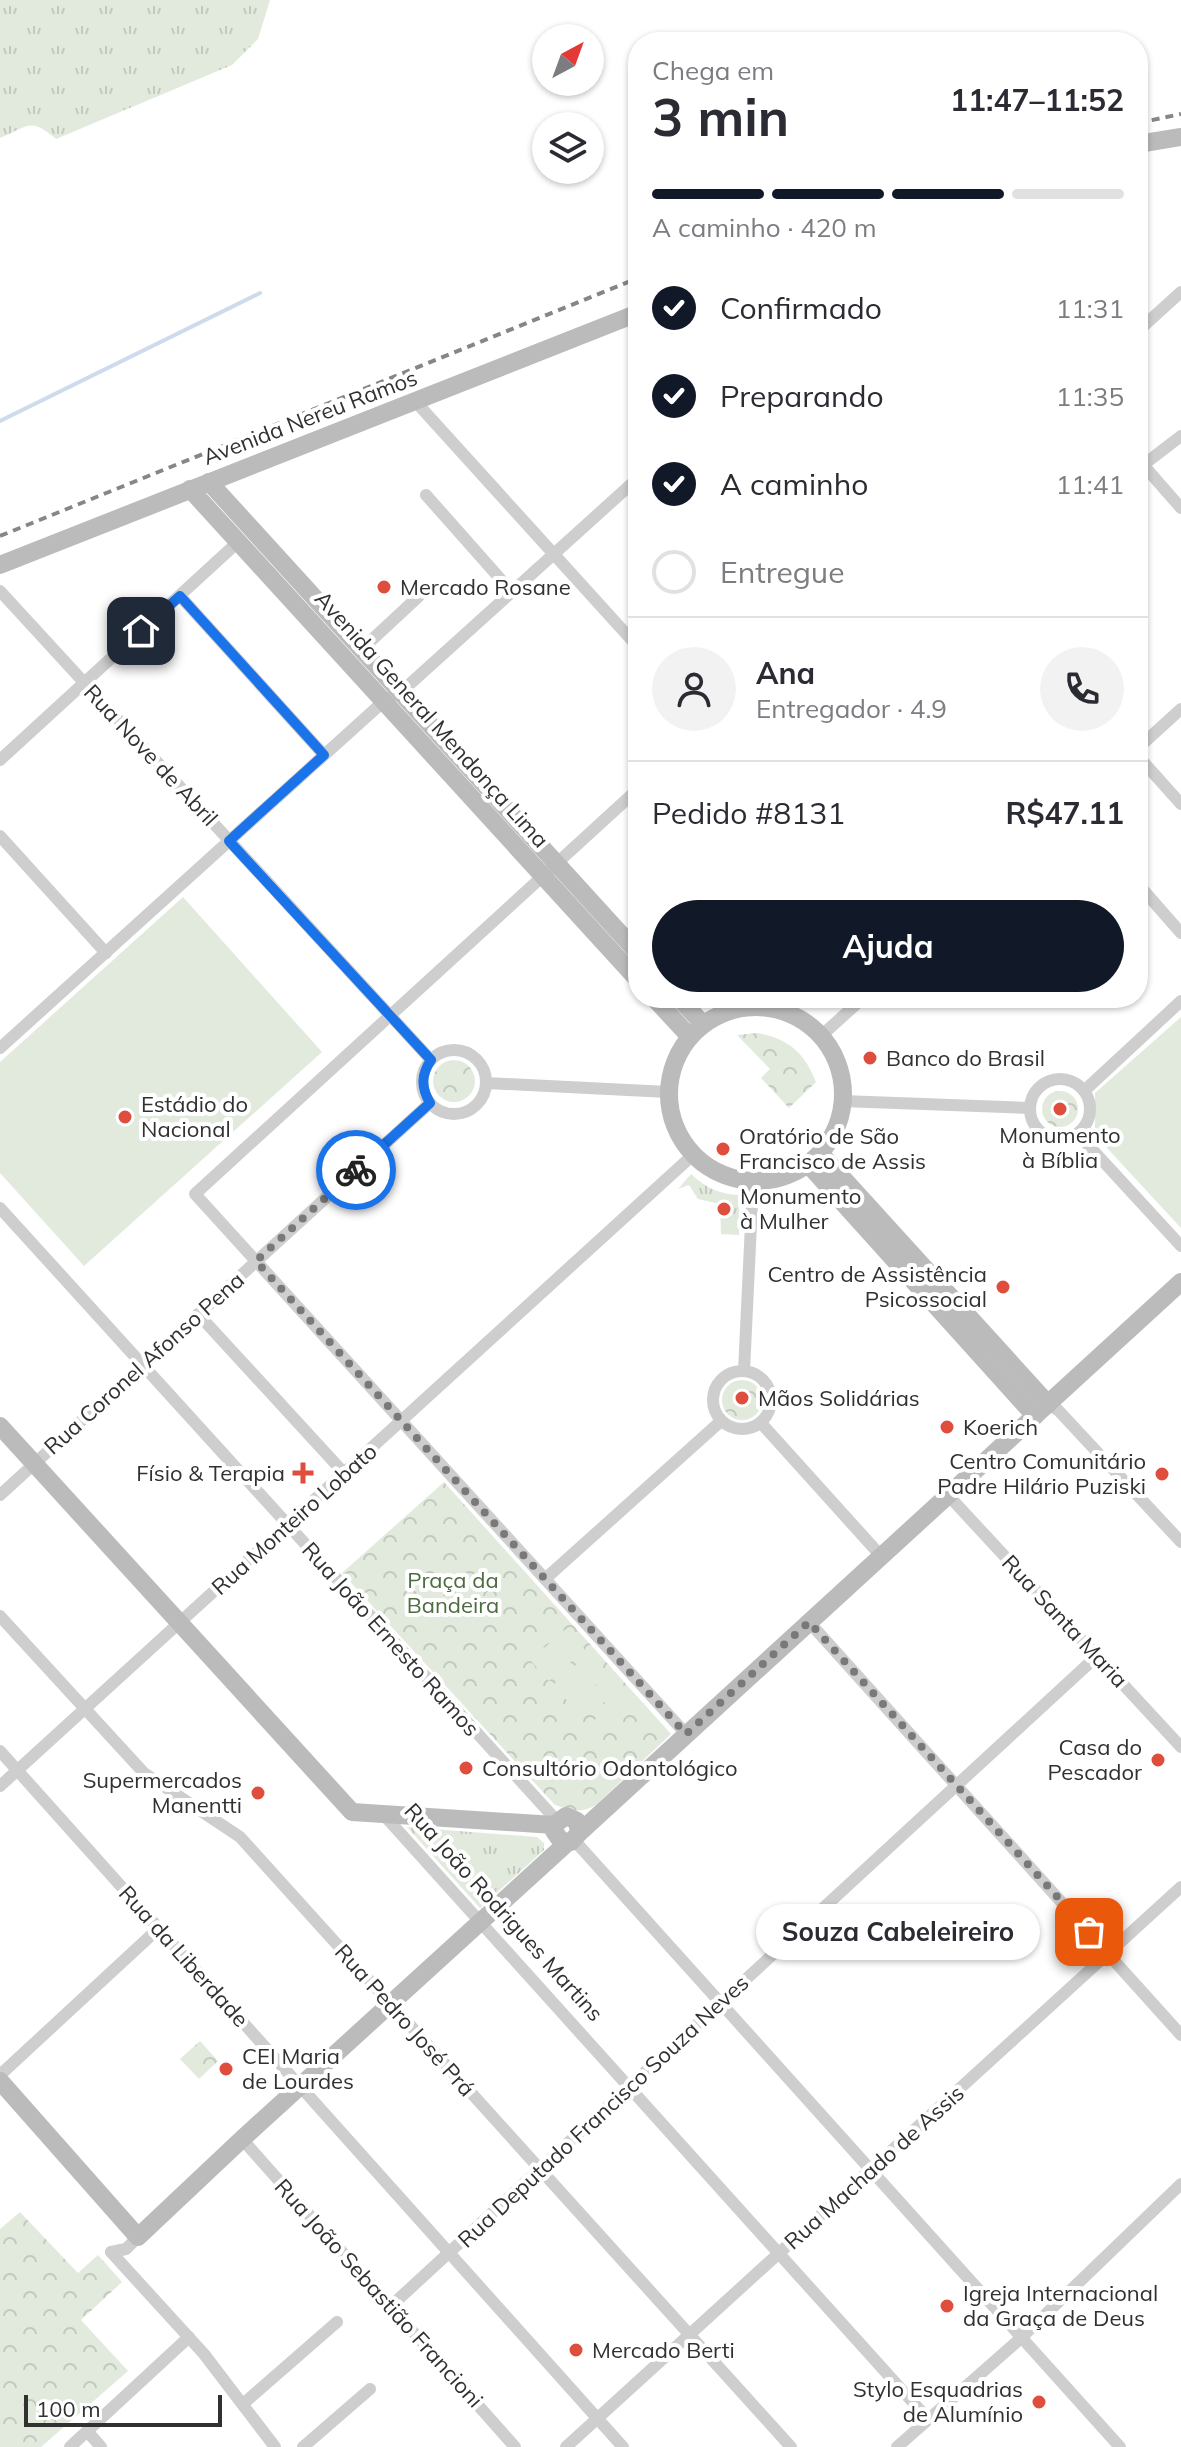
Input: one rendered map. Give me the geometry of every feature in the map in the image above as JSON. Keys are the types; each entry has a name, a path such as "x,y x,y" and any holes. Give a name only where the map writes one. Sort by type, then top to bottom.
{"street":[{"path":"1148,142 1181,137"},
{"path":"1148,322 1181,292"},
{"name":"Avenida Nereu Ramos","path":"0,565 628,317"},
{"path":"415,401 628,636"},
{"path":"1148,459 1181,436"},
{"path":"1148,473 1181,508"},
{"name":"Avenida General Mendonça Lima","path":"209,482 401,692 628,968"},
{"path":"0,1048 384,701 401,692 628,487"},
{"name":"Avenida General Mendonça Lima","path":"190,489 384,701 550,870 628,944"},
{"path":"426,495 512,592"},
{"path":"0,760 238,542"},
{"name":"Rua Nove de Abril","path":"0,591 431,1060"},
{"path":"180,596 324,755"},
{"path":"362,649 419,596"},
{"path":"1148,739 1181,709"},
{"path":"1148,767 1181,804"},
{"path":"628,798 195,1194 686,1734"},
{"path":"0,836 106,953"},
{"path":"1148,895 1181,933"},
{"path":"1084,1091 1181,1001"},
{"path":"667,1008 697,1031"},
{"path":"684,1008 697,1031"},
{"path":"737,1008 719,1013 679,1050 668,1092 671,1114 680,1135 694,1154 717,1171 753,1182 792,1173 814,1158 833,1134 842,1101 841,1080 834,1056 821,1036 803,1020 776,1008"},
{"path":"821,1036 852,1008"},
{"path":"449,1051 469,1054 483,1067 486,1083 481,1098 466,1111 446,1112 430,1103 423,1084 426,1067 431,1060 449,1051"},
{"path":"1051,1080 1069,1080 1084,1091 1090,1109 1089,1119 1078,1134 1069,1138 1050,1138 1035,1126 1030,1108 1036,1091 1051,1080"},
{"path":"486,1083 668,1092"},
{"path":"842,1101 1030,1108"},
{"name":"Rua Coronel Afonso Pena","path":"0,1495 430,1103"},
{"path":"1078,1134 1181,1246"},
{"name":"Rua Monteiro Lobato","path":"0,1786 694,1154"},
{"path":"814,1158 1042,1410 1058,1410 1181,1542"},
{"path":"744,1371 753,1182"},
{"name":"Rua João Ernesto Ramos","path":"0,1208 567,1830 1120,2447"},
{"path":"275,2447 189,2337 111,2252 132,2243 480,1921 567,1830 598,1815 1180,1284"},
{"path":"198,1314 344,1473"},
{"path":"744,1371 760,1377 770,1392 770,1409 761,1423 740,1430 721,1421 712,1405 715,1388 726,1375 744,1371"},
{"path":"545,1579 721,1421"},
{"path":"761,1423 881,1556"},
{"name":"Rua João Rodrigues Martins","path":"0,1426 352,1812 383,1814 928,2419"},
{"name":"Rua Santa Maria","path":"948,1495 1181,1747"},
{"name":"Rua Pedro José Prá","path":"0,1616 144,1773 240,1837 791,2447"},
{"path":"809,1622 1181,2035"},
{"name":"Rua Deputado Francisco Souza Neves","path":"391,2306 1097,1656"},
{"name":"Rua da Liberdade","path":"0,1751 623,2447"},
{"path":"383,1814 567,1830"},
{"name":"Rua Machado de Assis","path":"566,2447 1181,1887"},
{"path":"132,2243 0,2078 159,1928"},
{"name":"Rua João Sebastião Francioni","path":"242,2139 515,2447"},
{"path":"897,2447 1021,2338 1181,2184"},
{"path":"122,2264 132,2243"},
{"path":"243,2404 337,2322"},
{"path":"70,2447 189,2337"},
{"path":"303,2447 370,2389"},
{"path":"87,2431 101,2447"}],"green space":[{"path":"0,0 270,0 258,39 232,65 56,139 35,126 24,127 0,138"},
{"name":"Estádio do Nacional","path":"183,897 322,1052 84,1266 0,1173 0,1062"},
{"path":"1181,1017 1181,1228 1095,1135 1095,1093"},
{"path":"757,1033 794,1048 816,1082 789,1108 761,1078 770,1069 737,1035"},
{"path":"454,1060 469,1066 475,1081 469,1096 454,1102 439,1096 433,1081 439,1066"},
{"path":"1060,1091 1073,1096 1078,1109 1073,1122 1060,1127 1047,1122 1042,1109 1047,1096"},
{"path":"691,1174 713,1189 739,1195 739,1235 721,1234 720,1204 698,1199 689,1185 678,1189"},
{"path":"742,1380 756,1386 762,1400 756,1414 742,1420 728,1414 722,1400 728,1386"},
{"name":"Praça da Bandeira","path":"444,1482 671,1734 590,1808 575,1810 554,1804 342,1573"},
{"path":"566,1629 585,1650 549,1681 530,1660"},
{"path":"588,1654 607,1675 573,1707 553,1685"},
{"path":"610,1692 617,1698 621,1695 630,1706 630,1713 606,1734 595,1732 588,1726 608,1707 602,1700"},
{"path":"407,1827 537,1837 544,1843 544,1850 480,1908"},
{"path":"200,2041 218,2061 199,2079 180,2059"},
{"path":"20,2212 78,2273 98,2255 122,2282 81,2320 128,2371 41,2447 0,2447 0,2229"}],"waterway":[{"path":"0,421 260,293"}],"railway":[{"path":"1148,121 1181,114"},
{"path":"0,536 628,282"}],"way so far":[{"path":"356,1170 256,1261 686,1734 809,1622 1089,1932"}],"place":[{"name":"Mercado Rosane","path":"384,587"},
{"name":"Banco do Brasil","path":"870,1058"},
{"name":"Monumento à Bíblia","path":"1060,1109"},
{"name":"Estádio do Nacional","path":"125,1117"},
{"name":"Oratório de São Francisco de Assis","path":"723,1149"},
{"name":"Monumento à Mulher","path":"724,1209"},
{"name":"Centro de Assistência Psicossocial","path":"1003,1287"},
{"name":"Mãos Solidárias","path":"742,1398"},
{"name":"Koerich","path":"947,1427"},
{"name":"Físio & Terapia","path":"303,1473"},
{"name":"Centro Comunitário Padre Hilário Puziski","path":"1162,1474"},
{"name":"Casa do Pescador","path":"1158,1760"},
{"name":"Consultório Odontológico","path":"466,1768"},
{"name":"Supermercados Manentti","path":"258,1793"},
{"name":"Souza Cabeleireiro","path":"1089,1932"},
{"name":"CEI Maria de Lourdes","path":"226,2069"},
{"name":"Igreja Internacional da Graça de Deus","path":"947,2306"},
{"name":"Mercado Berti","path":"576,2350"},
{"name":"Stylo Esquadrias de Alumínio","path":"1039,2402"}],"route":[{"path":"141,631 180,596 324,755 229,841 431,1060 423,1076 430,1103 356,1170"}]}
